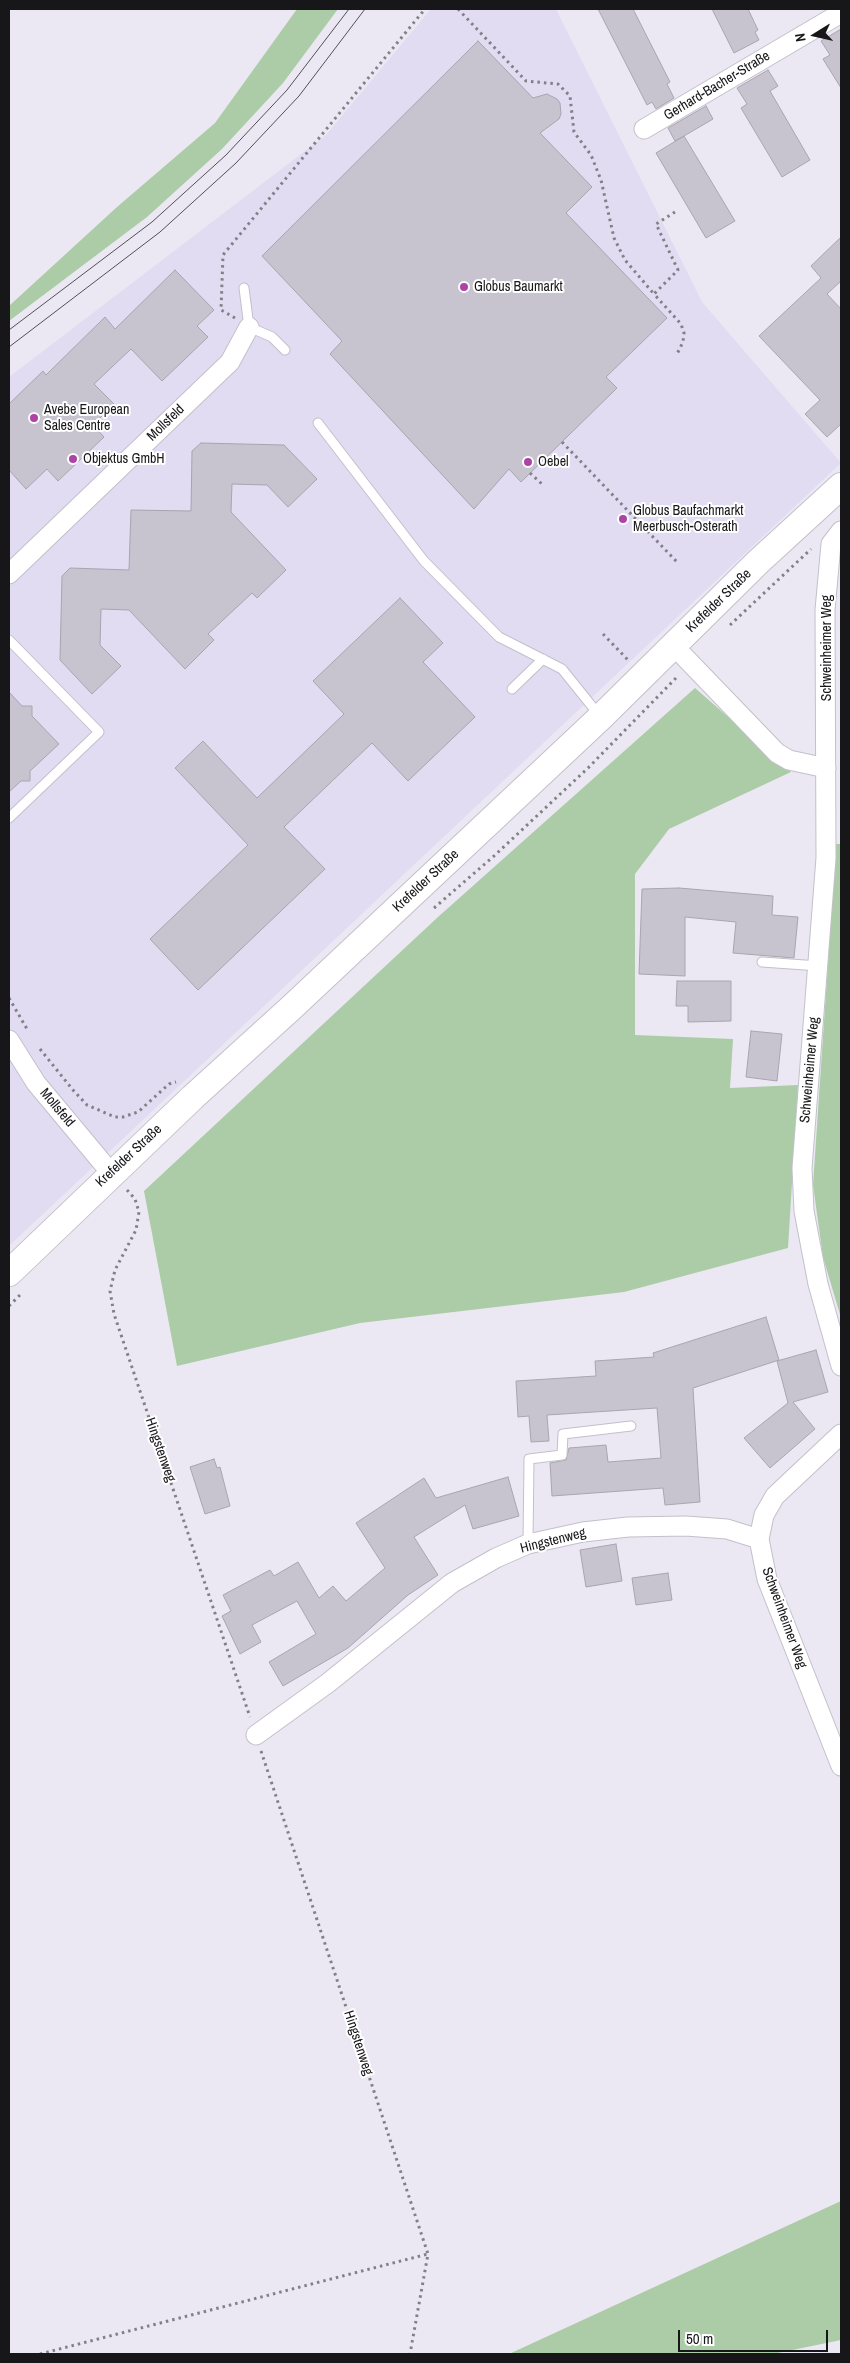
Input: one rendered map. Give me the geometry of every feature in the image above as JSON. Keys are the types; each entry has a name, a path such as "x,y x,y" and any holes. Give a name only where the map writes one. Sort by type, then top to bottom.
{"main road":[{"name":"Krefelder Straße","path":"9,1273 112,1173 601,717 673,645 841,486"}],"street":[{"name":"Gerhard-Bacher-Straße","path":"644,129 841,12"},
{"name":"Mollsfeld","path":"9,574 230,362 249,327"},
{"name":"Schweinheimer Weg","path":"841,531 831,544 825,610 826,858 802,1168 804,1212 818,1284 841,1366"},
{"path":"673,645 777,753 789,760 826,768"},
{"name":"Mollsfeld","path":"9,1040 36,1083 112,1173"},
{"name":"Schweinheimer Weg","path":"841,1434 775,1496 764,1516 759,1539 766,1578 841,1766"},
{"name":"Hingstenweg","path":"256,1735 328,1683 452,1583 496,1558 528,1544 583,1532 628,1527 686,1526 726,1529 759,1539"}],"lane":[{"path":"244,288 249,327 272,337 285,350"},
{"path":"318,422 424,561 499,637 562,669 601,717"},
{"path":"9,640 99,732 9,818"},
{"path":"512,689 543,659"},
{"path":"762,962 819,966"},
{"path":"528,1544 529,1459 562,1454 563,1434 631,1426"}],"path":[{"path":"249,327 221,310 223,255 425,9"},
{"path":"458,9 526,81 558,84 570,96 574,132 591,155 601,180 614,238 625,260 681,324 684,333 683,342 676,356"},
{"path":"654,294 678,270 656,224 675,212"},
{"path":"562,442 677,562"},
{"path":"530,472 542,485"},
{"path":"9,998 31,1035"},
{"path":"36,1043 73,1090 87,1105 100,1112 115,1117 138,1112 169,1084 174,1082 179,1082 193,1097"},
{"name":"Hingstenweg","path":"112,1173 135,1199 139,1212 136,1230 115,1270 110,1291 114,1314 428,2254 410,2354"},
{"path":"40,2354 428,2254"}],"shaded area":[{"path":"431,9 556,9 702,302 841,463 9,1246 9,377 326,135"}],"green space":[{"path":"297,9 338,9 283,83 222,149 147,217 9,321 9,306 117,207 215,123"},
{"path":"695,688 791,772 669,829 635,874 635,1035 733,1039 730,1088 798,1085 788,1248 624,1292 360,1323 177,1366 144,1191 438,917"},
{"path":"836,844 841,844 841,1318 823,1257 813,1185"},
{"path":"841,2201 841,2340 773,2354 509,2354"}],"building":[{"path":"598,9 633,9 670,82 667,84 674,98 656,109 652,102 647,105"},
{"path":"712,9 748,9 758,30 755,32 759,40 734,53"},
{"path":"841,29 841,88 823,59 830,55 821,41"},
{"name":"Globus Baumarkt","path":"478,41 533,98 547,94 557,99 560,103 561,114 559,119 540,133 592,187 566,213 667,318 606,377 617,388 521,482 509,469 474,509 330,354 342,341 262,256"},
{"path":"768,70 778,86 770,91 810,160 782,177 741,108 747,104 737,88"},
{"path":"706,106 713,119 675,141 668,128"},
{"path":"684,136 735,221 706,238 656,153"},
{"path":"841,237 841,281 827,294 841,309 841,424 827,437 805,414 820,400 759,336 821,278 811,266"},
{"path":"175,270 214,310 197,326 208,337 162,381 131,349 94,384 114,404 93,425 104,437 58,481 47,469 26,489 9,470 9,404 43,371 46,375 105,317 115,329"},
{"path":"201,443 284,445 317,479 288,507 267,485 232,484 231,512 286,570 257,598 252,593 208,634 214,640 185,669 129,610 101,609 100,645 121,666 92,694 60,660 62,576 70,568 129,570 131,510 191,511 192,451"},
{"path":"400,598 443,643 423,662 475,717 408,781 372,743 284,827 325,869 198,990 150,939 248,845 175,768 203,741 257,798 344,714 313,681"},
{"path":"9,692 22,706 32,706 32,716 59,744 30,771 30,781 21,781 9,792"},
{"path":"679,888 773,896 772,915 798,917 794,958 733,953 736,922 685,917 685,976 639,974 642,889"},
{"path":"677,981 731,981 731,1021 688,1022 688,1006 676,1006"},
{"path":"751,1031 782,1034 777,1081 746,1077"},
{"path":"766,1317 779,1360 693,1388 700,1502 665,1505 663,1488 552,1496 550,1463 566,1460 569,1448 606,1445 608,1462 661,1458 657,1408 547,1415 549,1441 531,1442 529,1416 518,1417 516,1381 596,1376 595,1361 654,1357 653,1353"},
{"path":"816,1350 828,1392 793,1402 815,1429 770,1468 744,1438 788,1403 777,1361"},
{"path":"214,1459 217,1468 220,1467 230,1506 205,1514 190,1467"},
{"path":"508,1477 519,1516 473,1529 465,1505 414,1537 438,1575 408,1595 348,1648 283,1686 269,1662 316,1634 297,1601 252,1625 261,1642 240,1654 222,1616 231,1611 223,1595 270,1570 274,1576 298,1562 319,1598 333,1586 346,1601 385,1568 356,1523 424,1478 436,1498"},
{"path":"616,1544 622,1581 586,1587 580,1550"},
{"path":"668,1573 672,1600 636,1605 632,1578"}],"tram line":[{"path":"9,330 152,222 226,155 287,90 349,9"},
{"path":"9,347 160,232 236,163 299,96 365,9"}],"place":[{"name":"Globus Baumarkt","path":"464,287"},
{"name":"Avebe European Sales Centre","path":"34,418"},
{"name":"Objektus GmbH","path":"73,459"},
{"name":"Oebel","path":"528,462"},
{"name":"Globus Baufachmarkt Meerbusch-Osterath","path":"623,519"}]}
